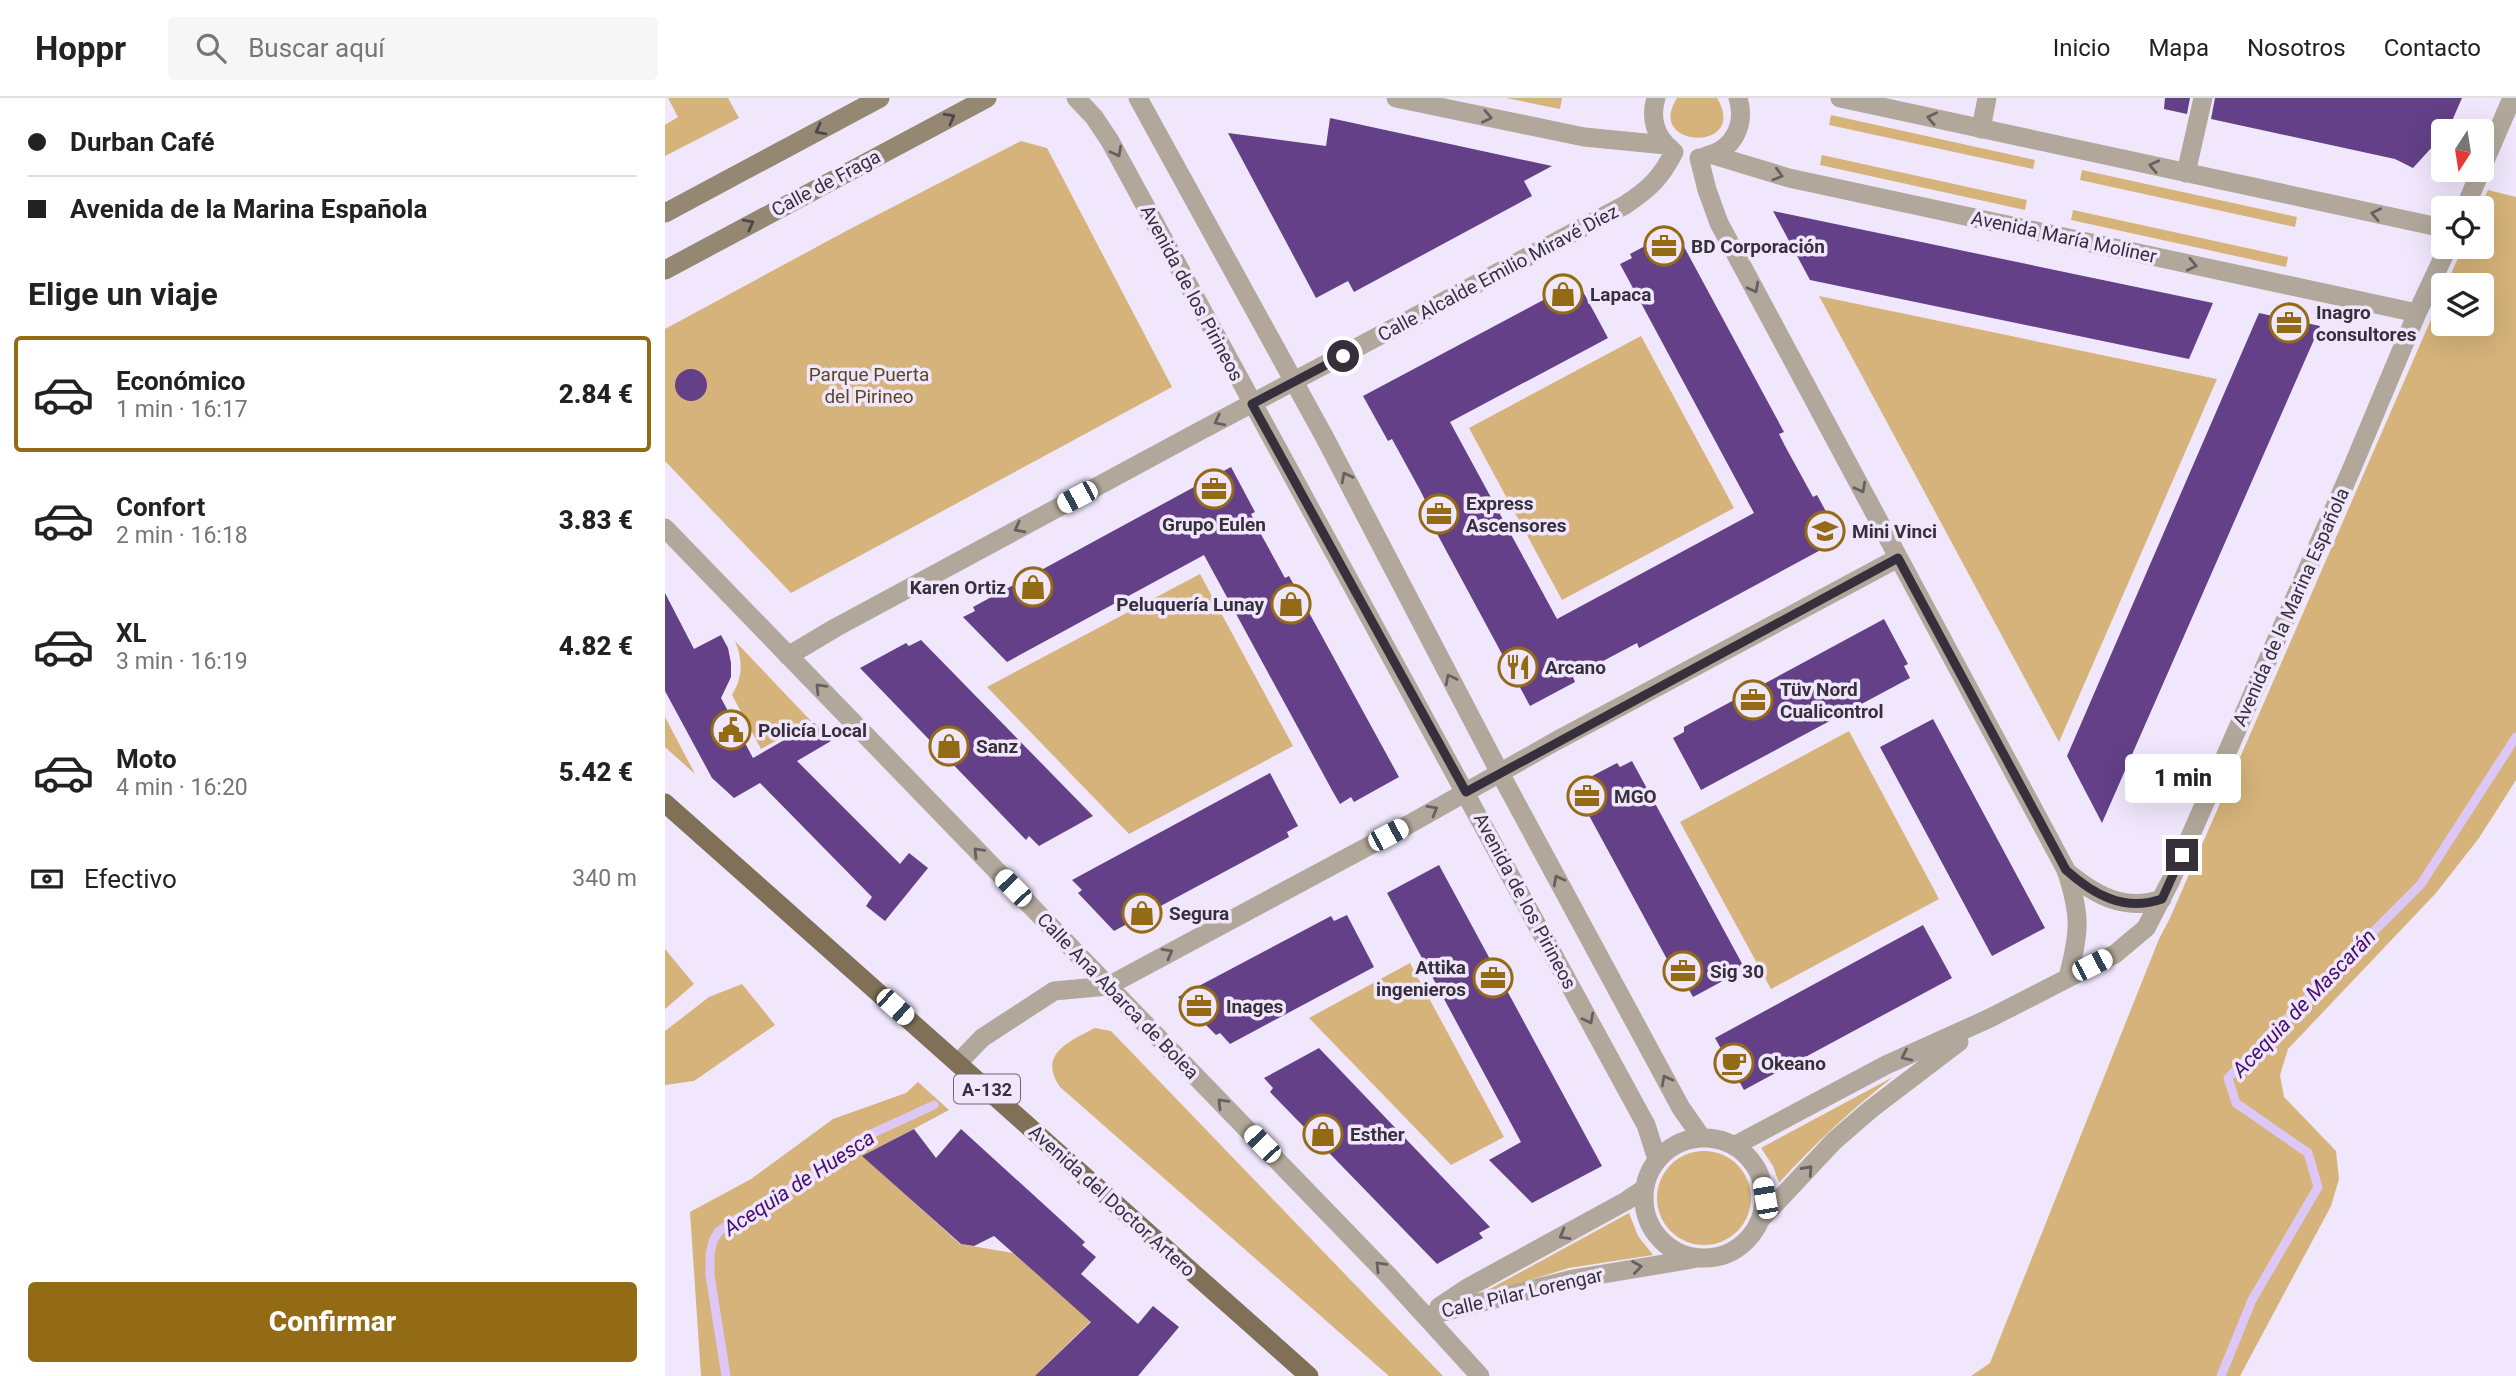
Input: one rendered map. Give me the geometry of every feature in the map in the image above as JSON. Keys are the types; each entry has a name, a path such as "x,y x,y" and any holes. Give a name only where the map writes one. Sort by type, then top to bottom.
{"main road":[{"path":"665,213 880,98"},
{"name":"Calle de Fraga","path":"665,270 988,98"},
{"name":"Avenida del Doctor Artero","path":"665,803 1309,1376"}],"street":[{"name":"Avenida de los Pirineos","path":"1076,98 1094,117 1110,141 1646,1125 1657,1159"},
{"name":"Avenida de los Pirineos","path":"1138,98 1325,438 1500,773 1681,1108 1702,1138"},
{"path":"1396,98 1584,137 1670,149"},
{"path":"1656,98 1653,114 1655,126 1670,149"},
{"path":"1734,1146 1886,1065 1990,1018 2068,977 2076,947 2078,913 2066,870 1719,223 1707,190 1706,156 1731,142 1737,132 1741,121 1738,98"},
{"path":"1840,98 2431,225"},
{"path":"1981,129 1987,98"},
{"path":"2186,173 2203,98"},
{"path":"2494,140 2512,98"},
{"name":"Calle Alcalde Emilio Miravé Díez","path":"788,656 835,628 1625,205 1647,190 1664,173 1670,149"},
{"name":"Avenida María Moliner","path":"1670,149 1789,178 2417,313"},
{"name":"Avenida de la Marina Española","path":"2068,977 2115,954 2146,928 2162,899 2442,259"},
{"name":"Calle Ana Abarca de Bolea","path":"665,528 1427,1316 1480,1376"},
{"path":"958,1063 982,1038 1054,991 1108,986 1898,558"},
{"path":"2066,870 2084,886 2105,898 2147,904 2162,899"},
{"path":"1761,1219 1765,1198 1761,1178 1751,1160 1734,1146 1713,1138 1677,1144 1657,1159 1649,1173 1644,1189 1644,1205 1648,1222 1657,1236 1669,1248 1684,1255 1700,1258 1720,1257 1737,1249 1752,1236 1761,1219 1852,1125 1990,1018"},
{"name":"Calle Pilar Lorengar","path":"1427,1316 1469,1287 1644,1189"},
{"name":"Calle Pilar Lorengar","path":"1427,1316 1573,1279 1700,1258"}],"green space":[{"path":"668,98 728,98 739,118 665,156 665,125 678,117"},
{"path":"1506,98 1562,98 1560,109"},
{"path":"1677,98 1717,98 1723,116 1720,128 1710,135 1697,138 1684,135 1674,128 1671,115"},
{"path":"1831,115 2035,160 2033,169 1829,125"},
{"name":"Parque Puerta del Pirineo","path":"1021,141 1047,148 1172,387 791,593 665,461 665,329"},
{"path":"1822,155 2027,200 2025,210 1820,165"},
{"path":"2082,170 2297,217 2295,227 2080,180"},
{"path":"2488,190 2516,197 2516,780 2479,838 2436,893 2288,1049 2280,1075 2284,1097 2336,1151 2339,1179 2331,1206 2240,1376 1971,1376 1990,1363 2159,939 2431,320 2431,336 2494,336 2494,273 2451,273 2458,259 2494,259 2494,196 2485,196"},
{"path":"2073,210 2288,257 2286,267 2071,220"},
{"path":"1819,296 2217,379 2059,742"},
{"path":"1641,336 1734,508 1562,600 1469,428"},
{"path":"1200,574 1293,746 1129,834 987,687"},
{"path":"735,641 811,721 761,749 732,695 741,668"},
{"path":"665,717 695,774 665,747"},
{"path":"1849,731 1939,899 1771,989 1680,822"},
{"path":"665,949 694,984 665,1009"},
{"path":"1410,963 1504,1137 1451,1165 1309,1018"},
{"path":"742,984 775,1025 694,1081 665,1085 665,1031 709,997"},
{"path":"1095,1028 1111,1031 1443,1376 1389,1376 1060,1087 1052,1066 1054,1057 1067,1044"},
{"path":"1893,1077 1833,1128 1779,1183 1773,1166 1761,1148"},
{"path":"918,1082 949,1110 863,1156 960,1244 1013,1253 1091,1321 1042,1369 1049,1376 701,1376 690,1212 751,1179 833,1119 906,1093"},
{"path":"1704,1151 1722,1155 1737,1165 1747,1180 1751,1198 1747,1216 1737,1231 1722,1241 1704,1245 1686,1241 1671,1231 1661,1216 1657,1198 1661,1180 1671,1165 1686,1155"},
{"path":"1629,1213 1638,1236 1653,1255 1569,1268 1487,1293 1486,1291"}],"building":[{"path":"2165,98 2190,98 2187,114 2164,109"},
{"path":"2215,98 2462,98 2453,119 2431,119 2431,148 2413,168 2395,159 2211,119"},
{"path":"1330,118 1552,166 1524,181 1532,196 1354,292 1348,281 1316,298 1228,133 1326,146"},
{"path":"1773,211 2213,303 2189,359 1810,280"},
{"path":"1675,230 1784,432 1779,434 1785,446 1813,497 1817,495 1841,539 1639,648 1637,643 1573,677 1575,682 1530,706 1421,504 1426,502 1420,490 1392,439 1388,441 1363,396 1566,288 1568,292 1580,286 1608,338 1450,422 1557,619 1754,513 1620,264 1632,258 1630,254"},
{"path":"2259,313 2320,326 2102,823 2067,756"},
{"path":"691,369 703,373 707,385 703,397 691,401 679,397 675,385 679,373"},
{"path":"1231,467 1255,512 1251,514 1257,527 1285,578 1289,576 1399,777 1354,802 1351,797 1340,804 1204,555 1007,662 963,617 975,611 973,607"},
{"path":"665,593 694,649 721,635 728,648 731,677 721,698 753,758 814,723 831,741 797,761 900,864 909,853 928,868 885,921 866,906 872,897 760,783 734,798 712,778 665,691"},
{"path":"1884,619 1908,664 1904,666 1910,678 1701,790 1673,738 1684,732 1684,727"},
{"path":"921,640 1093,816 1039,846 1029,836 1026,840 860,668 906,643 909,646"},
{"path":"1933,719 2045,928 1992,956 1880,747"},
{"path":"1632,761 1745,969 1693,997 1687,986 1681,985 1573,786 1617,763 1620,767"},
{"path":"1270,773 1298,826 1287,832 1289,837 1114,931 1078,893 1082,890 1072,880"},
{"path":"1439,865 1602,1166 1532,1203 1489,1160 1521,1142 1387,893"},
{"path":"1347,915 1374,967 1230,1044 1220,1033 1216,1035 1178,997 1331,916 1334,921"},
{"path":"1923,925 1952,978 1744,1090 1715,1038"},
{"path":"1319,1048 1490,1227 1479,1233 1483,1238 1437,1264 1270,1092 1273,1088 1264,1078"},
{"path":"914,1129 936,1158 961,1129 1085,1242 1082,1245 1096,1257 1081,1274 1138,1324 1153,1306 1179,1327 1138,1376 1035,1376 1091,1322 994,1236 974,1246 961,1244 862,1156"}],"waterway":[{"name":"Acequia de Mascarán","path":"2221,1376 2252,1300 2318,1187 2308,1153 2236,1103 2228,1078 2421,884 2516,737"},
{"name":"Acequia de Huesca","path":"726,1376 710,1275 710,1254 718,1232 808,1178 858,1140 934,1105"}],"place":[{"name":"BD Corporación","path":"1664,246"},
{"name":"Lapaca","path":"1563,294"},
{"name":"Inagro consultores","path":"2289,323"},
{"name":"Grupo Eulen","path":"1214,489"},
{"name":"Express Ascensores","path":"1439,514"},
{"name":"Mini Vinci","path":"1825,531"},
{"name":"Karen Ortiz","path":"1033,587"},
{"name":"Peluquería Lunay","path":"1291,604"},
{"name":"Arcano","path":"1518,667"},
{"name":"Tüv Nord Cualicontrol","path":"1753,700"},
{"name":"Policía Local","path":"731,730"},
{"name":"Sanz","path":"949,746"},
{"name":"MGO","path":"1587,796"},
{"name":"Segura","path":"1142,913"},
{"name":"Sig 30","path":"1683,971"},
{"name":"Attika ingenieros","path":"1493,978"},
{"name":"Inages","path":"1199,1006"},
{"name":"Okeano","path":"1734,1063"},
{"name":"Esther","path":"1323,1134"}],"route":[{"path":"1343,356 1252,404 1466,792 1898,558 2066,870 2084,886 2105,898 2147,904 2162,899 2182,855"}]}
